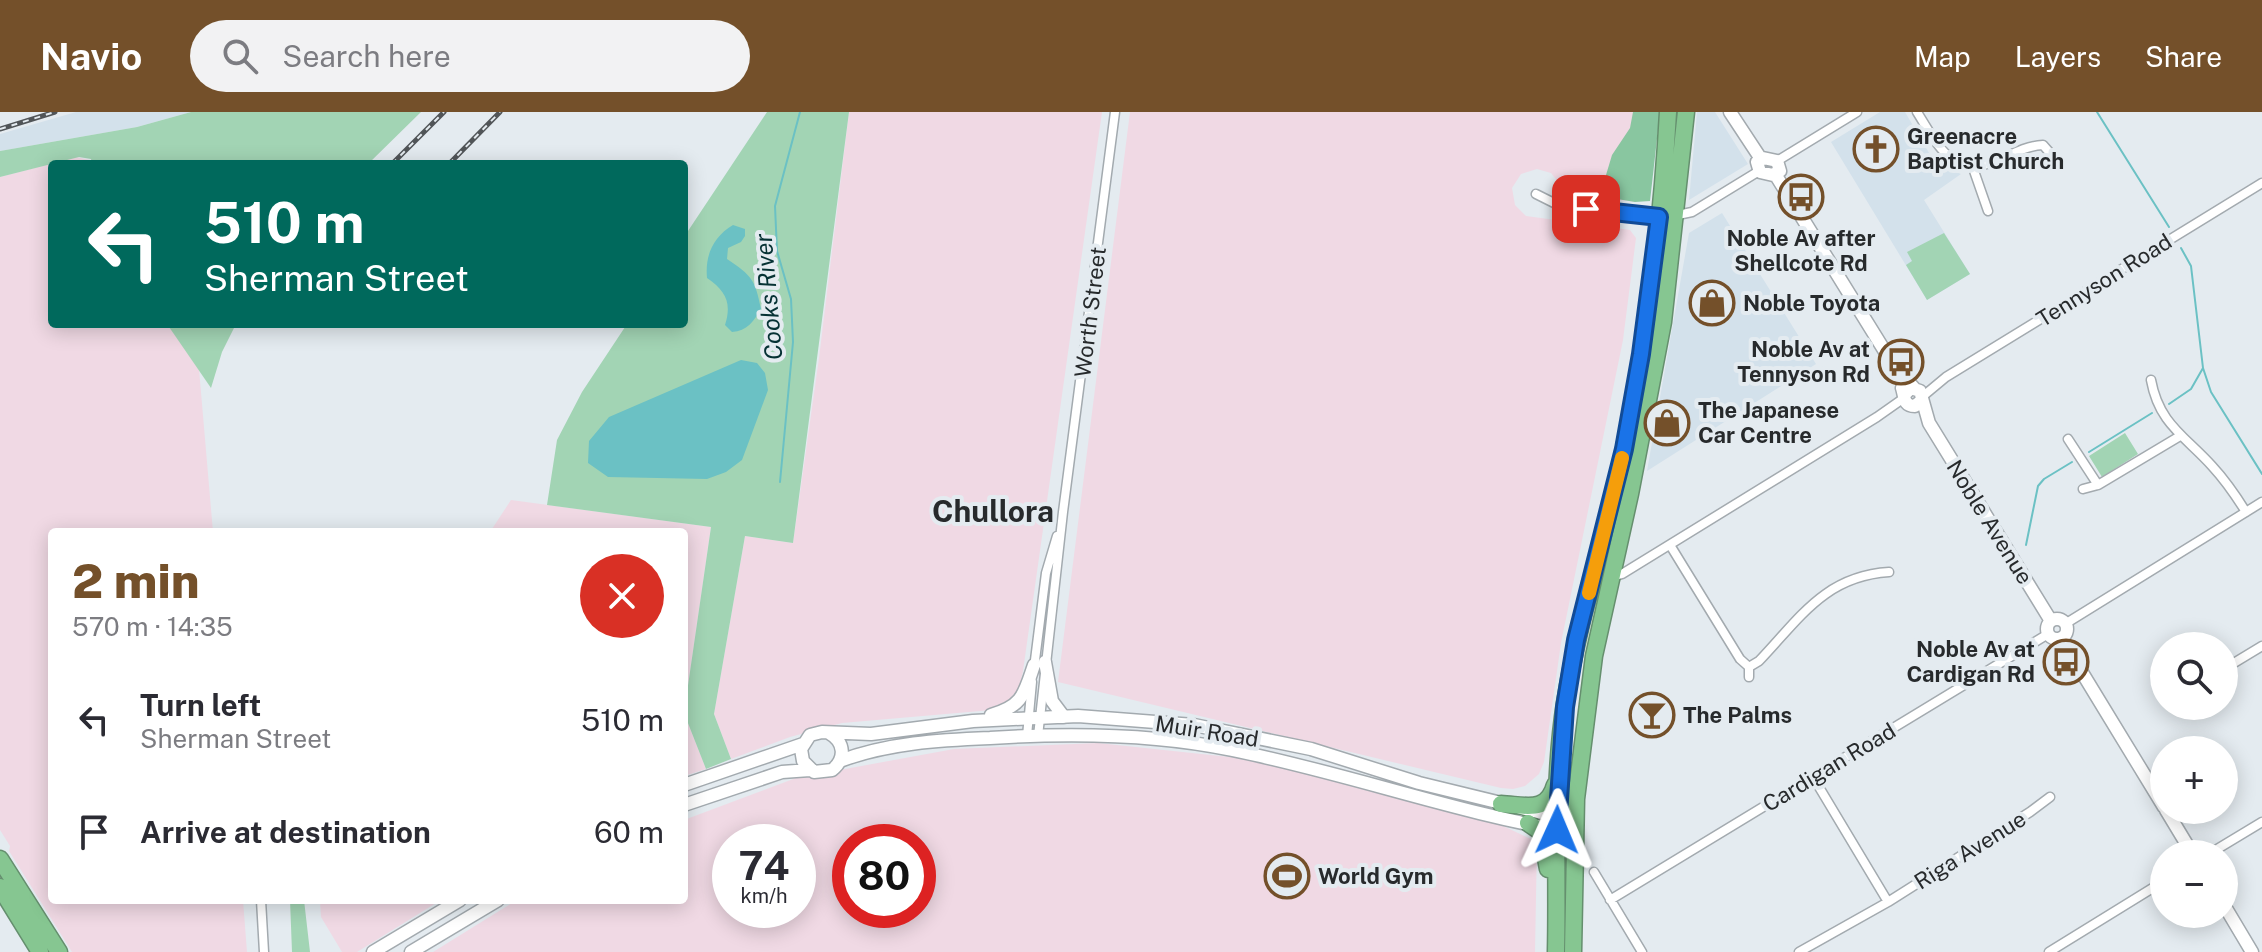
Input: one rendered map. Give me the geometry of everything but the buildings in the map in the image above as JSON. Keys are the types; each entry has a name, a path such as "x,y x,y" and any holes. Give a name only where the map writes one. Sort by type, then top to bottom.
{"highway":[{"path":"1573,952 1575,827 1594,656 1663,322 1668,112"},
{"path":"1556,952 1557,824 1565,707 1576,640 1624,449 1686,112"},
{"path":"1501,804 1535,806 1545,803 1555,789 1560,764"},
{"path":"1528,823 1541,832 1544,841 1557,930"},
{"path":"0,859 59,952"},
{"path":"0,887 40,952"}],"street":[{"name":"Worth Street","path":"1032,736 1046,573 1063,512 1115,112"},
{"path":"1730,112 1760,165"},
{"path":"1536,194 1558,205 1667,217 1692,212 1760,165 1776,168 1857,112"},
{"path":"1917,112 1947,157 1973,168 1985,166 2028,146 2043,145 2058,162"},
{"name":"Noble Avenue","path":"1776,168 2053,631 2150,785"},
{"path":"1973,168 1988,211"},
{"name":"Tennyson Road","path":"1611,577 1622,574 1670,545 2262,183"},
{"path":"2151,380 2159,405 2180,436 2213,467 2246,512"},
{"path":"2083,489 2098,485 2180,436"},
{"path":"2068,439 2098,485"},
{"path":"2053,631 2059,620 2065,624 2262,502"},
{"path":"1670,545 1749,672 1815,600 1856,576 1889,572"},
{"name":"Cardigan Road","path":"1610,900 2053,631"},
{"path":"2238,661 2262,646"},
{"path":"1039,664 1052,701 1064,717"},
{"path":"973,721 1017,704 1039,664"},
{"name":"Muir Road","path":"829,733 871,734 973,721 1033,718 1163,722 1311,749 1419,783 1501,804 1557,824"},
{"path":"688,784 803,744 816,732 835,736 842,748 840,761 826,772 782,772 688,804"},
{"name":"Muir Road","path":"840,761 856,755 930,742 1032,736 1122,737 1229,749 1528,823 1575,827"},
{"path":"803,744 803,761 810,770"},
{"path":"1813,777 1888,902"},
{"name":"Riga Avenue","path":"1799,952 1888,902 2050,797"},
{"path":"2227,840 2262,822"},
{"name":"Noble Avenue","path":"2176,824 2188,840"},
{"path":"1594,872 1642,952"},
{"path":"2049,952 2150,890"},
{"path":"261,904 264,952"},
{"path":"373,952 453,904"},
{"path":"411,952 491,904"},
{"path":"2238,928 2252,952"}],"shaded area":[{"path":"76,112 191,112 137,127 0,151 0,134"},
{"path":"849,112 1102,112 1023,671 1019,689 1008,701 992,710 842,723 790,737 731,759 714,714 745,536 793,543"},
{"path":"1130,112 1647,112 1641,198 1635,202 1567,193 1551,173 1537,169 1521,174 1512,188 1515,205 1526,216 1630,230 1636,238 1623,340 1561,643 1544,762 1539,774 1525,786 1501,788 1058,682"},
{"path":"1697,112 1715,112 1748,164 1689,200"},
{"path":"1880,112 1905,112 1935,163 1961,174 1924,200 1970,274 1927,300 1831,142"},
{"path":"48,164 48,328 188,328 196,334 213,528 48,528 48,904 243,904 247,952 72,952 9,851 10,846 0,830 0,177"},
{"path":"1722,213 1816,364 1647,471 1689,233"},
{"path":"511,500 711,527 688,685 688,528 493,528"},
{"path":"688,723 706,769 688,775"},
{"path":"1098,743 1239,758 1484,817 1537,842 1535,952 433,952 511,904 688,904 688,818 796,778 954,749"},
{"path":"320,904 435,904 357,952 342,952 321,917"}],"green space":[{"path":"191,112 421,112 372,160 91,160 79,157 48,160 48,165 0,177 0,151 137,127"},
{"path":"767,112 849,112 793,543 745,536 714,714 731,759 706,769 688,723 688,685 711,527 547,505 557,440 582,392 624,328 688,328 688,231"},
{"path":"1633,112 1660,112 1650,201 1635,202 1563,190 1566,183 1593,192 1596,184 1603,185 1612,155 1630,128"},
{"path":"1944,233 1970,274 1927,300 1906,265 1912,261 1907,252"},
{"path":"170,328 234,328 222,352 211,388"},
{"path":"2125,433 2138,454 2102,477 2089,456"},
{"path":"290,904 304,904 310,952 292,952"}],"water":[{"path":"733,225 745,229 745,236 741,242 728,248 727,259 751,279 761,309 750,325 732,332 725,325 728,310 726,298 707,278 707,270 715,241"},
{"path":"741,360 757,363 765,373 768,390 742,460 726,472 707,479 608,477 588,463 589,441 609,417"}],"waterway":[{"name":"Cooks River","path":"780,482 793,342 791,299 777,251 775,206 800,112"},
{"path":"2097,112 2169,227"},
{"path":"2181,248 2191,266 2203,368 2211,392 2262,474"},
{"path":"2169,404 2191,389 2203,368"},
{"path":"2089,452 2152,413"},
{"path":"2026,545 2038,486 2072,462"}],"railway":[{"path":"0,129 55,112"},
{"path":"396,160 444,112"},
{"path":"453,160 500,112"}],"slow traffic":[{"path":"1589,593 1622,458"}],"place":[{"name":"Greenacre Baptist Church","path":"1876,149"},
{"name":"Noble Av after Shellcote Rd","path":"1801,197"},
{"name":"Noble Toyota","path":"1712,303"},
{"name":"Noble Av at Tennyson Rd","path":"1901,362"},
{"name":"The Japanese Car Centre","path":"1667,423"},
{"name":"Noble Av at Cardigan Rd","path":"2066,662"},
{"name":"The Palms","path":"1652,715"},
{"name":"World Gym","path":"1287,876"}],"district":[{"name":"Chullora","path":"993,511"}],"route":[{"path":"1557,830 1565,707 1576,640 1624,449 1641,354 1659,217 1586,209"}]}
